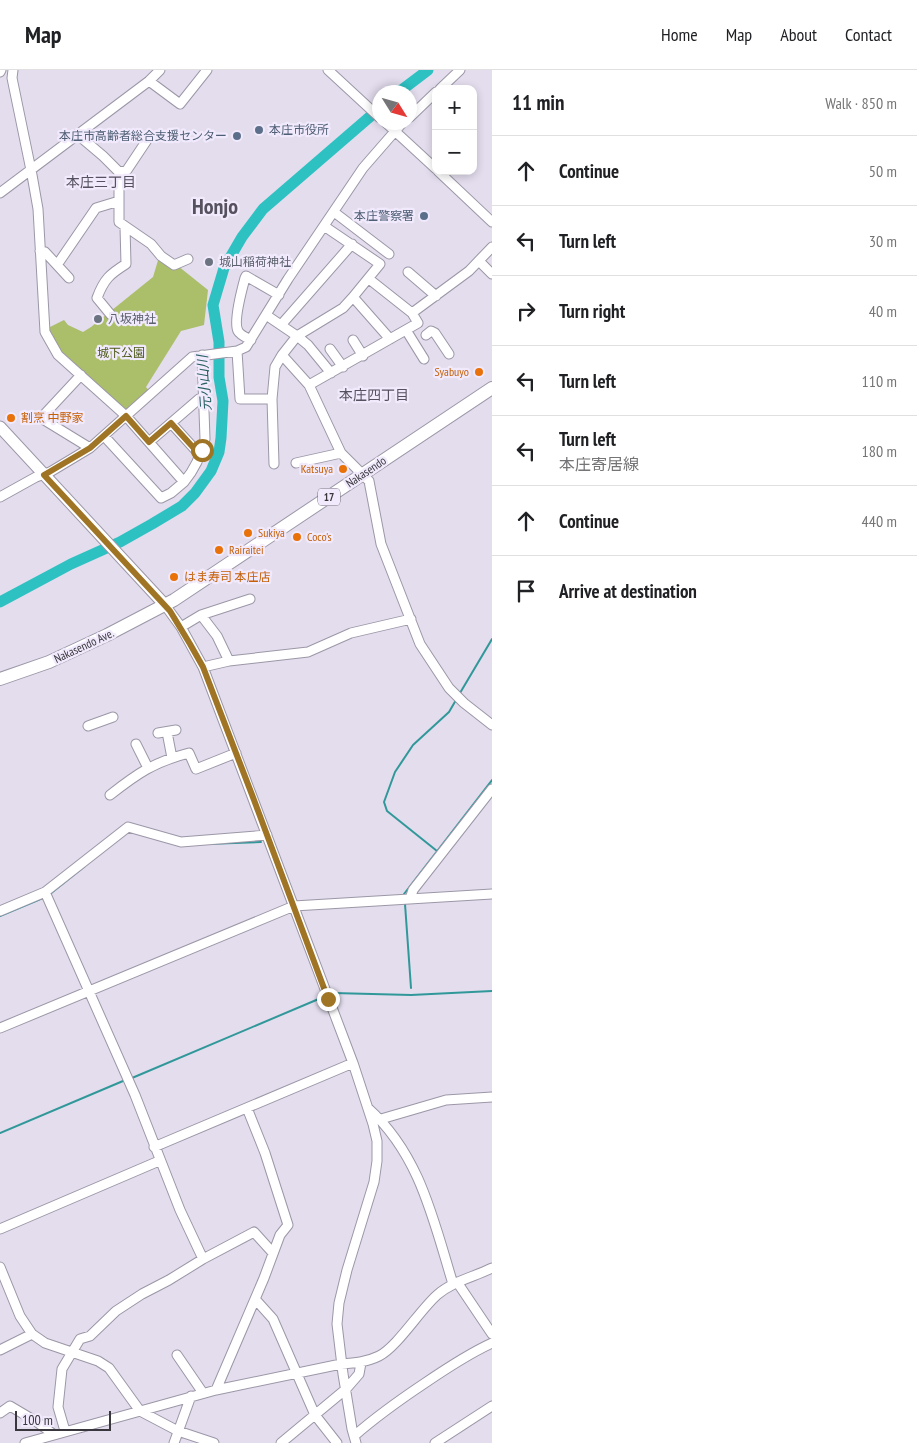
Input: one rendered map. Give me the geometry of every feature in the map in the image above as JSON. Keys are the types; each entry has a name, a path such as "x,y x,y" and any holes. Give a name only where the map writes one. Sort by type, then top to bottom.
{"highway":[{"name":"Nakasendo","path":"165,605 492,388"},
{"name":"Nakasendo Ave.","path":"0,679 58,658 108,635 165,605"}],"main road":[{"path":"0,427 165,605"}],"street":[{"path":"13,70 12,78 38,209 45,332 58,355 126,416 184,482"},
{"path":"0,194 149,81 160,70"},
{"path":"149,81 180,104 207,70"},
{"path":"328,70 372,111"},
{"path":"444,85 460,70"},
{"path":"417,110 432,96"},
{"path":"0,498 90,448 192,358 246,347 288,279 363,168 395,131 432,165"},
{"path":"77,134 119,172 118,222 151,244 174,266 188,259"},
{"path":"119,172 127,170 147,140"},
{"path":"442,175 492,222"},
{"path":"57,265 96,208 119,201"},
{"path":"334,212 389,254"},
{"path":"274,464 272,399 276,367 282,355 297,336 343,308 380,264 324,226"},
{"path":"111,315 97,298 104,282 112,272 126,264 125,227"},
{"path":"281,325 352,244"},
{"path":"412,313 468,271 492,247"},
{"path":"40,250 45,252 69,278"},
{"path":"479,261 492,274"},
{"path":"408,272 436,296"},
{"path":"251,340 237,330 237,315 246,276 279,295"},
{"path":"369,279 412,313 428,339 431,331 435,333 449,354"},
{"path":"353,297 390,339"},
{"path":"266,315 308,345 331,373"},
{"path":"309,385 418,323"},
{"path":"406,330 424,359"},
{"path":"352,340 363,356"},
{"path":"330,349 343,367"},
{"path":"233,351 240,399 272,399"},
{"path":"104,436 162,498 171,493 184,482 201,456 205,439 205,355"},
{"path":"282,355 309,385 341,453 369,481 381,544 420,644 449,688 464,703 492,725"},
{"path":"81,375 41,418 90,448"},
{"path":"149,442 198,399 204,398"},
{"path":"171,423 201,456"},
{"path":"296,464 341,453"},
{"path":"180,627 201,615 250,599"},
{"path":"165,605 203,667 353,1063 377,1141 374,1182 347,1270 339,1303 337,1324 355,1439"},
{"path":"201,615 217,636 229,661"},
{"path":"203,667 229,661 308,652 351,633 411,619"},
{"path":"88,726 113,716"},
{"path":"167,732 172,758"},
{"path":"136,744 148,768"},
{"path":"110,795 135,775 172,758 189,753 196,769 236,753"},
{"path":"410,899 413,890 492,789"},
{"path":"0,911 46,892 128,826 181,842 266,835"},
{"path":"46,892 135,1095 159,1161 203,1259"},
{"path":"0,1028 294,906 492,894"},
{"path":"154,1147 353,1063"},
{"path":"380,1119 446,1100 492,1097"},
{"path":"368,1107 380,1119 409,1159 423,1188 455,1283 492,1334"},
{"path":"216,1390 280,1236 288,1226 265,1153 247,1108"},
{"path":"0,1229 159,1161"},
{"path":"65,1431 58,1407 62,1369 80,1339 90,1336 116,1311 142,1294 254,1232 273,1253"},
{"path":"0,1267 20,1316 32,1334 45,1343 98,1361 109,1368 140,1411 178,1431 214,1443"},
{"path":"25,1443 203,1393 342,1364 360,1363 380,1356 438,1294 455,1283 492,1268"},
{"path":"255,1299 273,1320 315,1415 337,1443"},
{"path":"0,1350 32,1334"},
{"path":"355,1439 394,1404 461,1359 492,1344"},
{"path":"177,1354 203,1393"},
{"path":"281,1443 346,1389 359,1374 360,1363"},
{"path":"174,1443 191,1396"},
{"path":"0,1413 10,1406 53,1434"},
{"path":"434,1443 492,1406"}],"green space":[{"name":"城下公園","path":"159,257 173,262 208,290 204,325 181,331 146,387 150,392 126,411 60,350 48,328 64,320 68,325 83,332 91,327 153,277"}],"waterway":[{"name":"元小山川","path":"408,85 428,70"},
{"name":"元小山川","path":"0,602 71,564 120,542 182,506 195,493 211,471 219,452 221,438 223,401 219,377 219,342 213,305 224,268 242,237 263,209 372,115"},
{"path":"460,693 492,639"},
{"path":"437,851 387,811 384,802 395,772 413,745 449,712 456,700"},
{"path":"404,894 492,780"},
{"path":"206,844 261,842"},
{"path":"50,894 85,866"},
{"path":"0,916 43,898"},
{"path":"405,904 411,988"},
{"path":"333,993 411,995 492,991"},
{"path":"132,1078 321,998"},
{"path":"0,1133 123,1081"}],"place":[{"name":"本庄市役所","path":"259,130"},
{"name":"本庄市高齢者総合支援センター","path":"237,136"},
{"name":"本庄警察署","path":"424,216"},
{"name":"城山稲荷神社","path":"209,262"},
{"name":"八坂神社","path":"98,319"},
{"name":"Syabuyo","path":"479,372"},
{"name":"割烹 中野家","path":"11,418"},
{"name":"Katsuya","path":"343,469"},
{"name":"Sukiya","path":"248,533"},
{"name":"Coco's","path":"297,537"},
{"name":"Rairaitei","path":"219,550"},
{"name":"はま寿司 本庄店","path":"174,577"}],"district":[{"name":"本庄三丁目","path":"101,182"},
{"name":"Honjo","path":"215,206"},
{"name":"本庄四丁目","path":"374,395"}],"route":[{"path":"202,450 201,456 171,423 149,442 126,416 90,448 44,475 170,611 203,667 328,999"}]}
